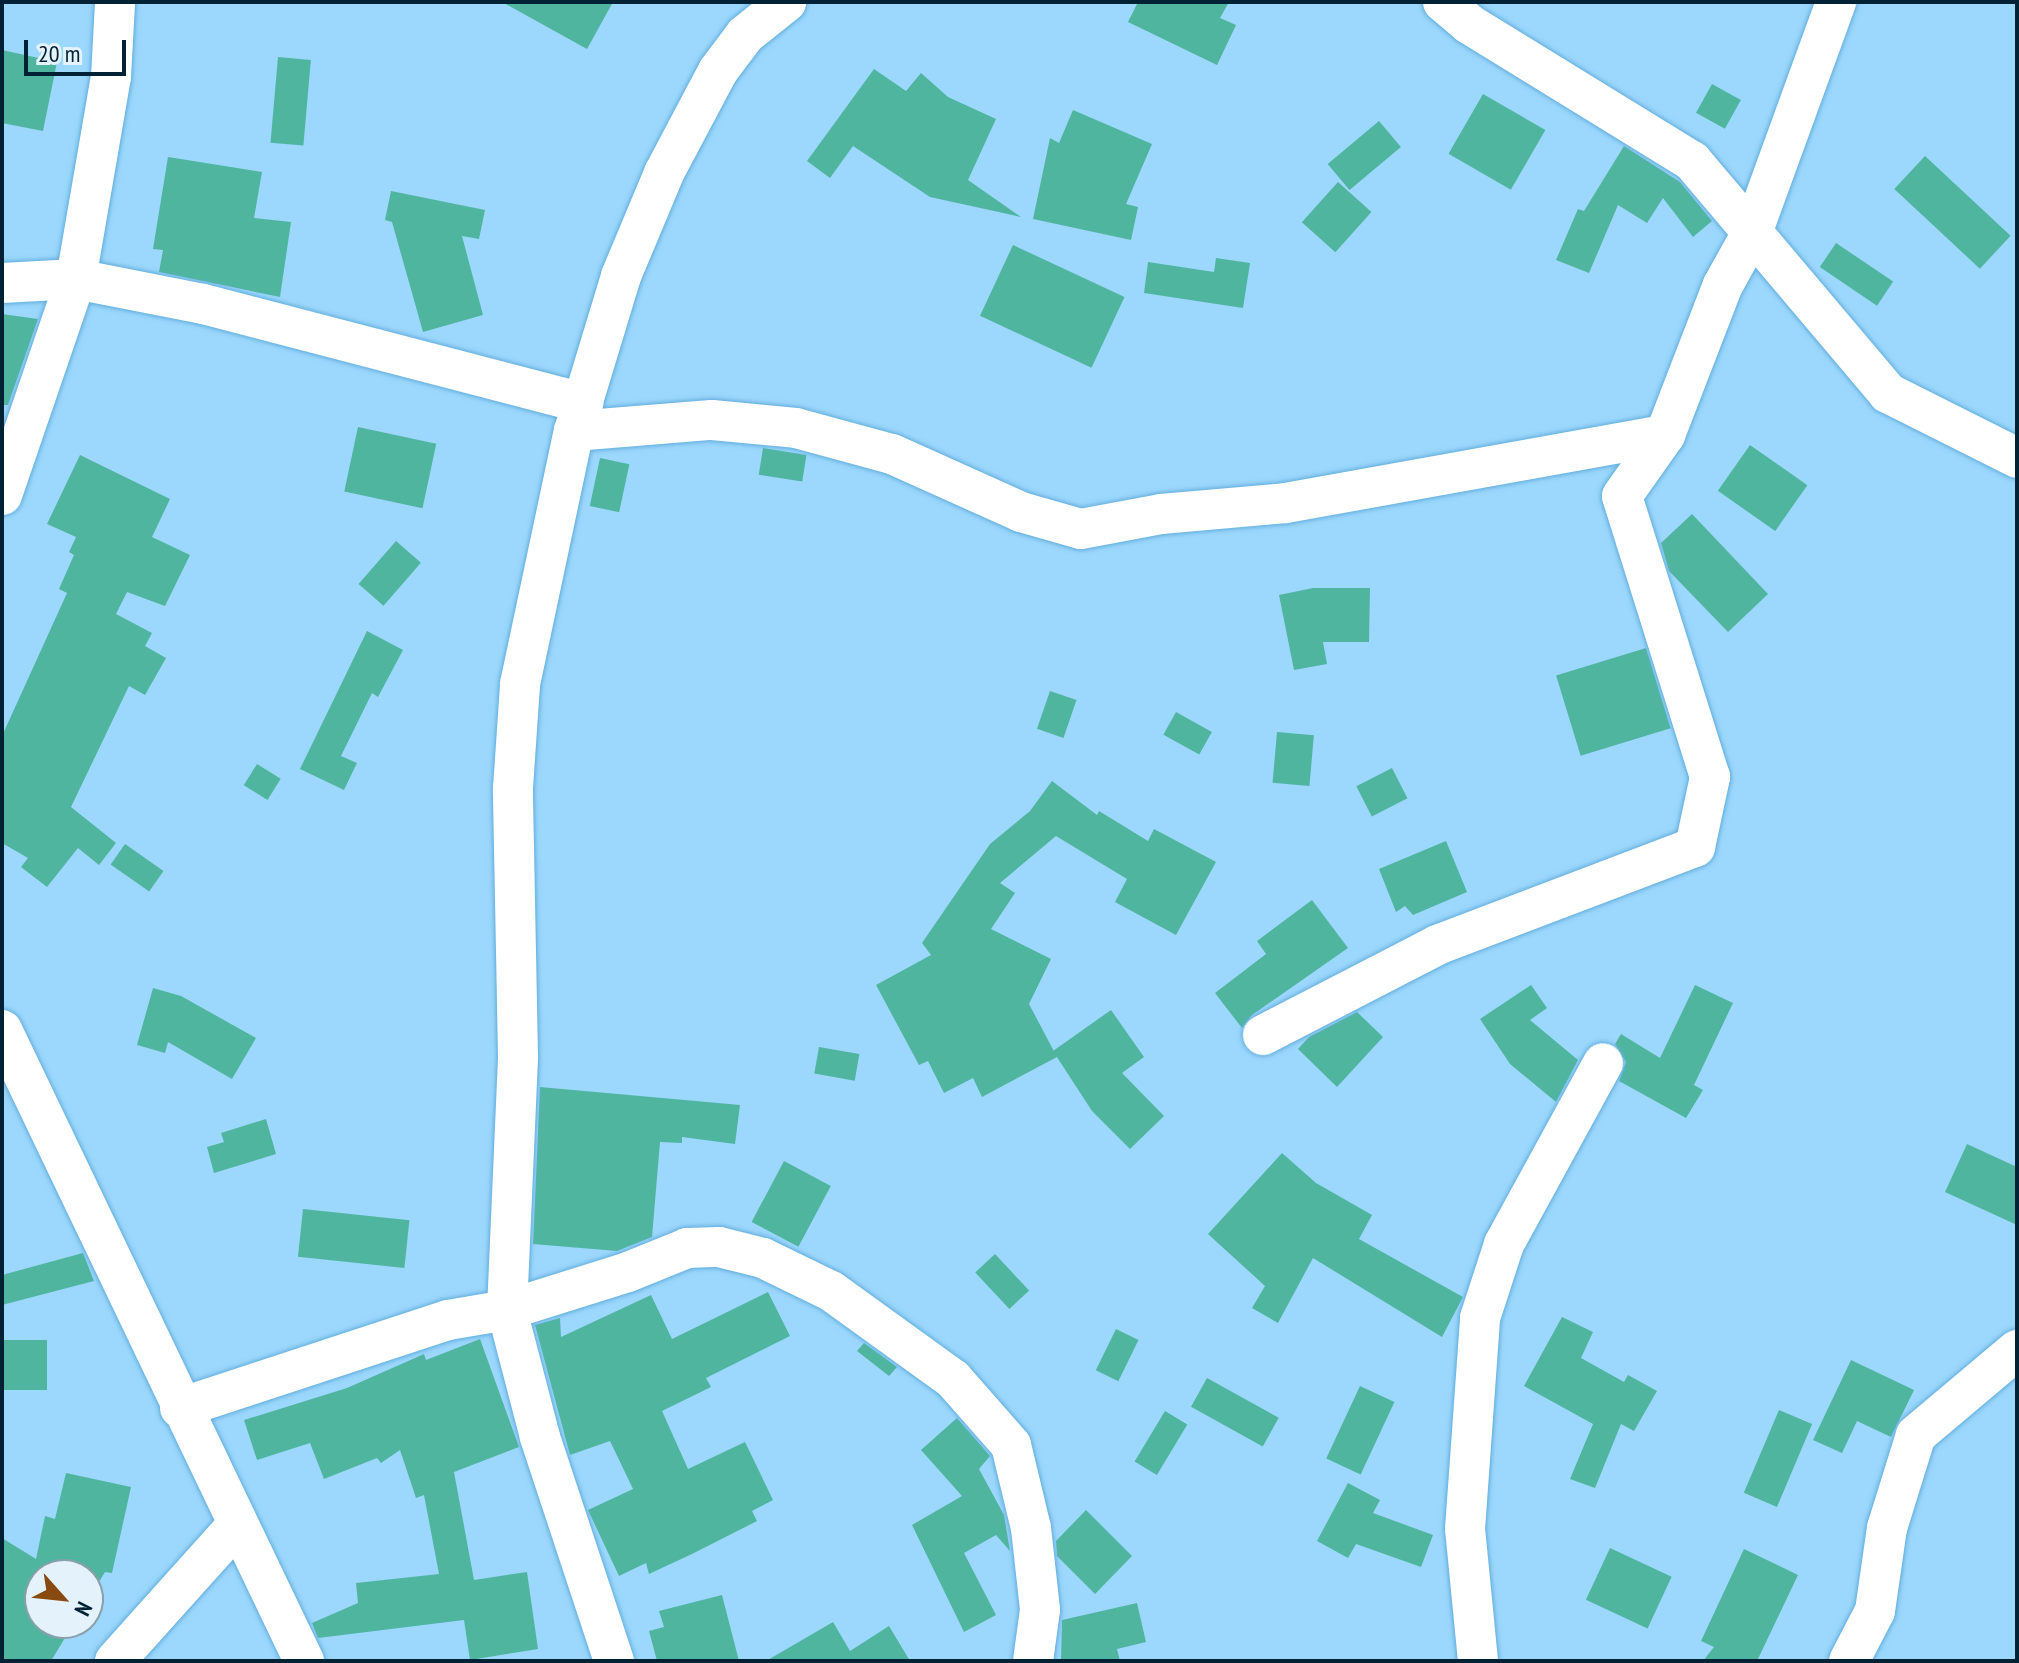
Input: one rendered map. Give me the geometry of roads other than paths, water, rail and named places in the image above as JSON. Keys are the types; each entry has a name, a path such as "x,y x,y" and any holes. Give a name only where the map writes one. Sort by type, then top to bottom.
{"street":[{"path":"2,495 76,279 111,77 115,2"},
{"path":"614,1661 540,1437 507,1310 518,1056 513,788 517,728 549,530 578,417 621,276 664,173 718,71 745,35 786,2"},
{"path":"1443,2 1469,24 1692,161 1888,393 2017,458"},
{"path":"1263,1035 1437,945 1695,847 1710,777 1622,496 1665,435 1723,285 1752,233 1836,2"},
{"path":"2,283 76,279 203,304 578,417 712,420 796,428 892,454 1021,512 1081,529 1161,514 1286,503 1665,435"},
{"path":"2,1030 180,1408 304,1661"},
{"path":"1478,1661 1465,1529 1480,1318 1504,1244 1603,1063"},
{"path":"2,1108 42,1112"},
{"path":"180,1408 448,1320 507,1310 687,1248 719,1247 763,1258 831,1291 953,1379 1011,1445 1031,1528 1040,1610 1033,1661"},
{"path":"1849,1661 1875,1611 1887,1528 1916,1435 2017,1350"},
{"path":"115,1661 237,1525"}]}
